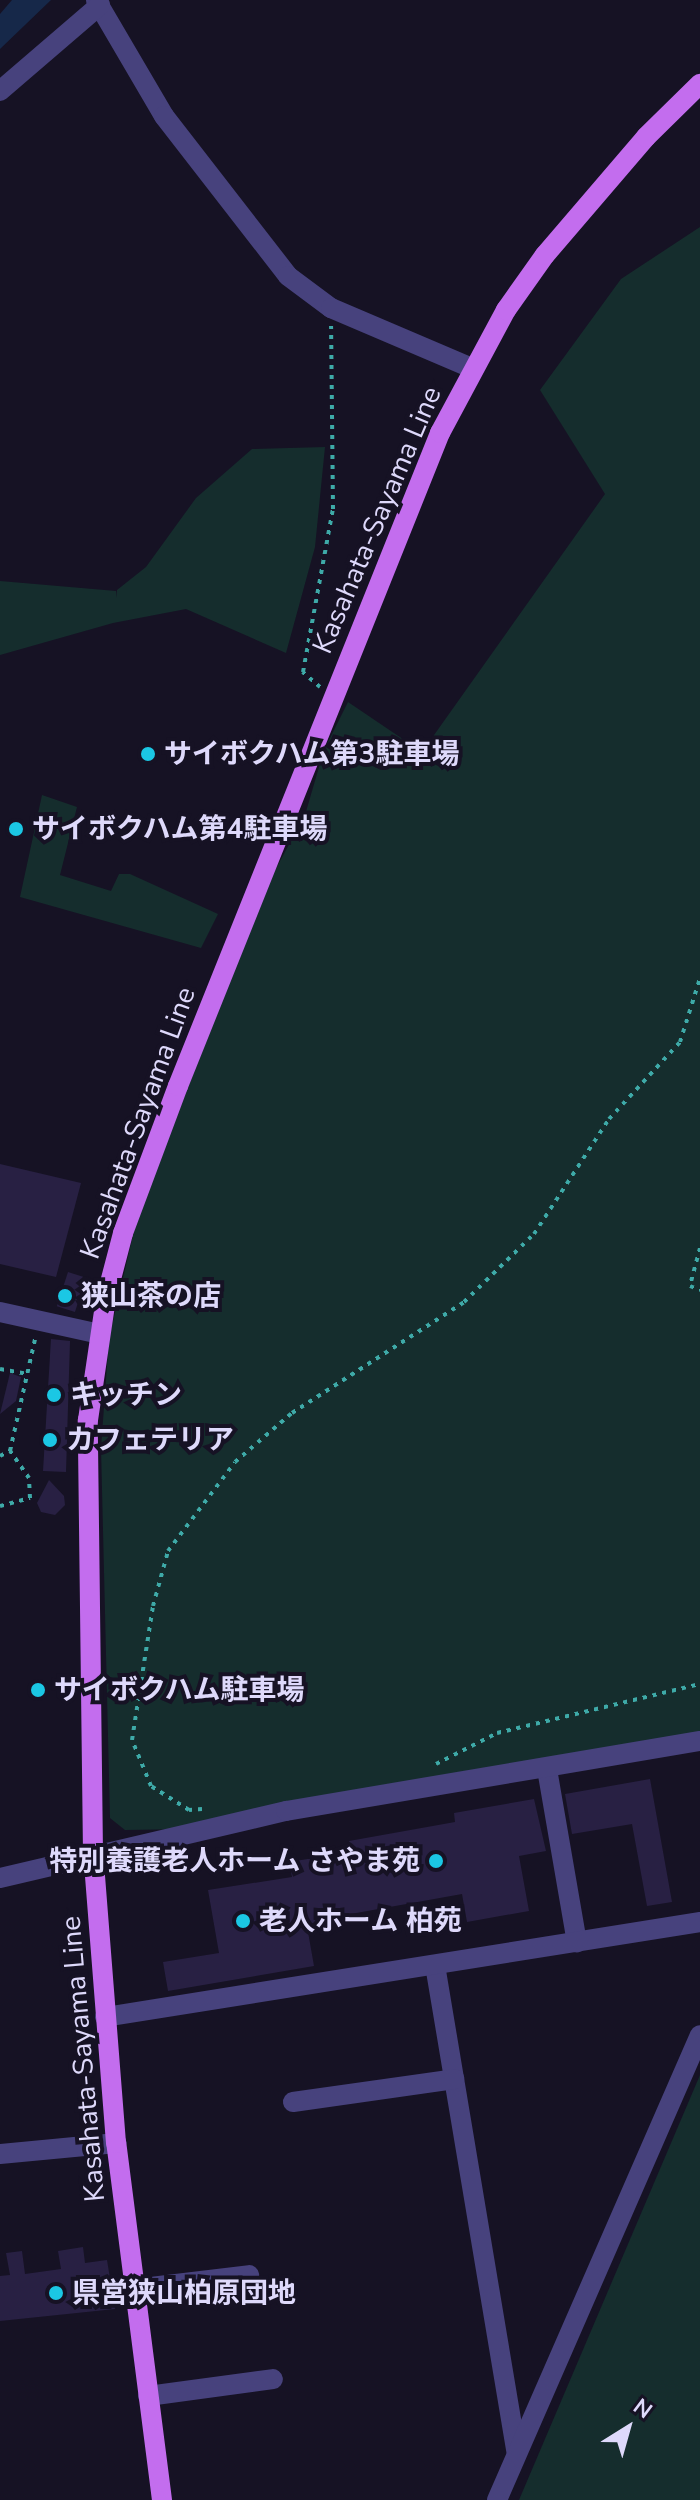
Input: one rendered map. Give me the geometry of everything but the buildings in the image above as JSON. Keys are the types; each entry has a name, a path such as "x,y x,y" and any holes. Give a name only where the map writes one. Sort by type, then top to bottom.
{"main road":[{"name":"Kasahata-Sayama Line","path":"162,2500 116,2143 93,1853 88,1457 99,1334 131,1210 332,698 440,433 472,368 506,310 581,209 700,84"}],"street":[{"path":"0,91 98,2 164,116 271,258 331,308 472,368"},
{"path":"0,1312 99,1334"},
{"path":"0,1878 93,1853 286,1811 700,1741"},
{"path":"547,1769 577,1942"},
{"path":"105,2017 700,1922"},
{"path":"435,1965 517,2452"},
{"path":"497,2500 700,2035"},
{"path":"293,2102 454,2079"},
{"path":"0,2154 116,2143"},
{"path":"134,2289 249,2275"},
{"path":"148,2396 273,2379"}],"path":[{"path":"331,308 333,509 303,672 332,698"},
{"path":"217,1809 189,1810 151,1786 132,1740 153,1606 168,1551 235,1462 292,1413 464,1302 534,1234 609,1119 680,1042 700,978"},
{"path":"700,1248 690,1286 700,1290"},
{"path":"0,1506 30,1498 29,1478 10,1451 39,1321"},
{"path":"0,1369 27,1374"},
{"path":"0,1456 10,1451"},
{"path":"433,1766 497,1733 700,1684"}],"green space":[{"path":"700,227 700,1750 186,1829 125,1830 110,1818 101,1448 109,1338 137,1218 267,885 305,815 324,750 348,702 422,752 605,494 540,390 621,279"},
{"path":"325,447 315,547 286,653 186,609 113,623 0,655 0,581 116,591 116,598 117,590 146,567 196,498 252,449"},
{"path":"42,795 77,807 60,875 111,891 119,874 130,874 218,914 201,948 20,897"},
{"path":"700,2075 700,2500 519,2500"}],"water":[{"path":"12,0 51,0 0,49 0,14"}],"place":[{"name":"サイボクハム第3駐車場","path":"148,754"},
{"name":"サイボクハム第4駐車場","path":"16,829"},
{"name":"狭山茶の店","path":"65,1296"},
{"name":"キッチン","path":"54,1395"},
{"name":"カフェテリア","path":"50,1440"},
{"name":"サイボクハム駐車場","path":"38,1690"},
{"name":"特別養護老人ホーム さやま苑","path":"436,1861"},
{"name":"老人ホーム 柏苑","path":"243,1921"},
{"name":"県営狭山柏原団地","path":"56,2293"}]}
